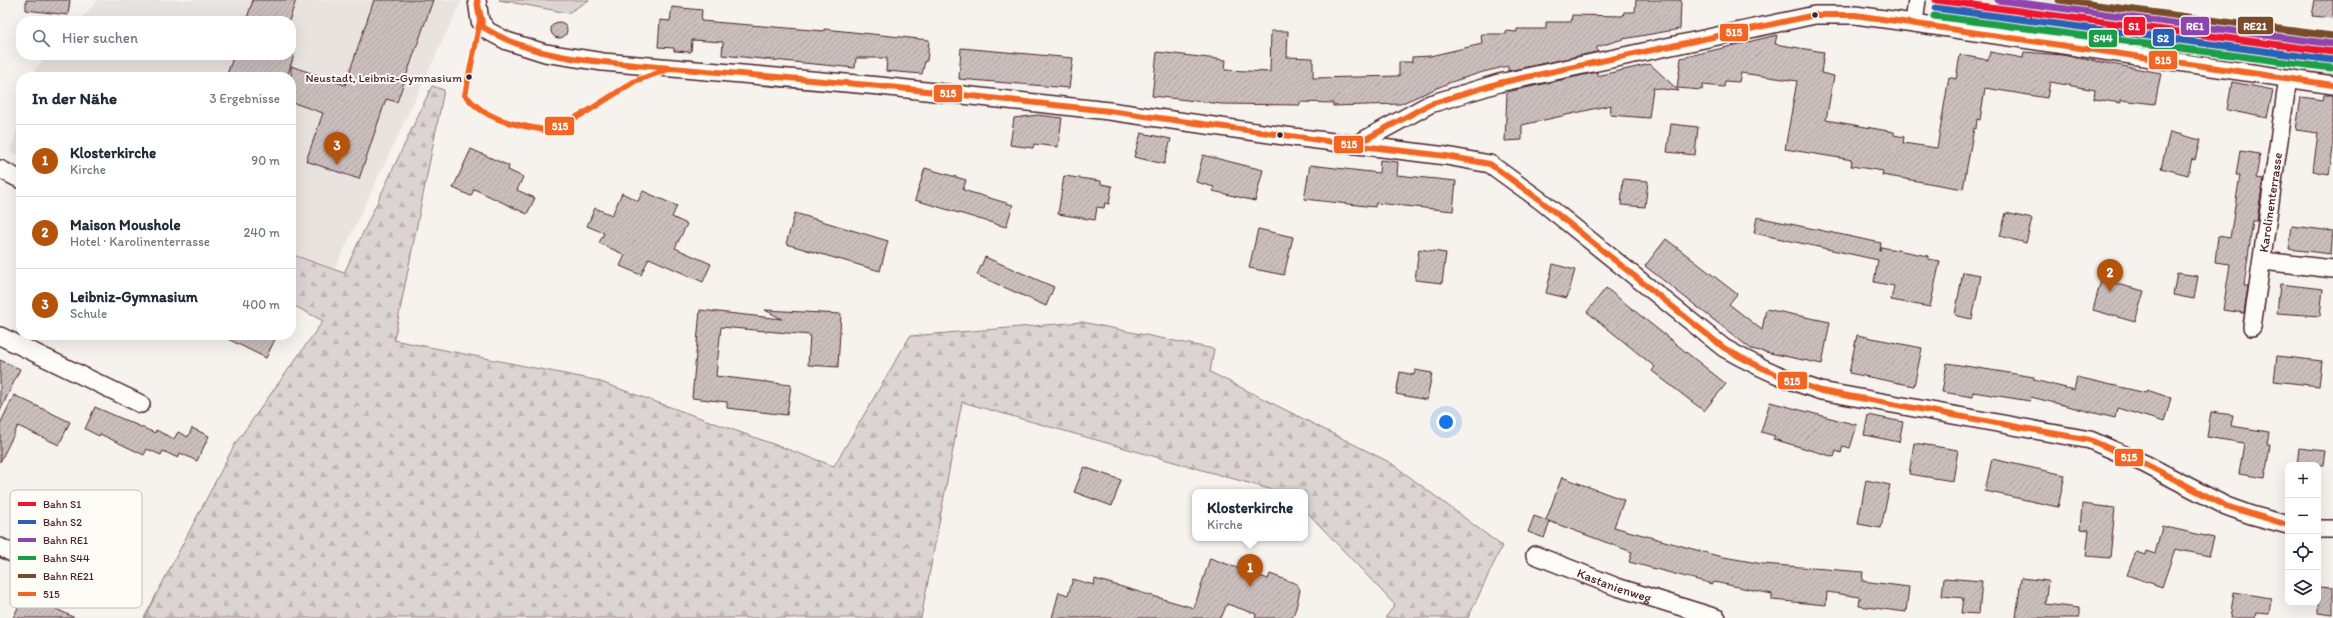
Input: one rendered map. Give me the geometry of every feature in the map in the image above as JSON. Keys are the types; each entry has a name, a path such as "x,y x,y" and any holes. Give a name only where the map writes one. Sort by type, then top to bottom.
{"street":[{"path":"477,0 480,21 488,31 507,40 545,53 602,62 880,86 1109,111 1446,156 1490,164 1529,192 1724,348 1756,366 1793,382 1851,397 2090,440 2145,464 2226,506 2251,516 2285,524"},
{"path":"1914,23 1917,0"},
{"path":"1355,145 1430,104 1499,83 1790,19 1815,15 1855,15 2333,85"},
{"name":"Karolinenterrasse","path":"2252,327 2263,261 2288,78"},
{"path":"0,169 16,177"},
{"path":"2263,261 2333,269"},
{"path":"0,336 141,404"},
{"path":"2321,529 2333,529"},
{"path":"0,547 10,552"},
{"name":"Kastanienweg","path":"1535,555 1617,587 1717,618"}],"shaded area":[{"path":"98,0 462,0 335,269 296,255 296,72 35,72 36,68 43,60 296,60 296,16 84,16"},
{"path":"1933,0 2077,0 2333,32 2333,65 1931,10"},
{"path":"16,132 16,154 10,152"}],"green space":[{"path":"499,0 589,0 568,13"},
{"path":"1946,14 2333,69 2333,78 1946,18"},
{"path":"432,86 444,90 394,340 595,380 834,466 910,336 1082,322 1214,349 1210,372 1391,463 1502,546 1468,618 1385,618 1395,605 1308,513 1308,489 1269,489 962,402 921,618 144,618 235,444 323,321 296,307 296,256 344,273"}],"building":[{"path":"26,0 70,0 68,15 26,10"},
{"path":"253,0 296,0 291,16 248,16"},
{"path":"374,0 433,0 397,102 386,99 359,179 306,161 323,113 296,104 296,72 291,72 291,66 345,85"},
{"path":"1636,0 1681,0 1680,29 1623,39 1597,47 1597,52 1508,71 1508,66 1483,72 1451,82 1400,104 1333,106 1333,103 1300,102 1300,105 1221,104 1152,96 1157,52 1226,60 1225,70 1270,72 1271,31 1288,31 1287,57 1313,58 1313,78 1399,76 1399,62 1412,62 1412,57 1430,56 1482,44 1481,34 1506,34 1506,31 1517,32 1517,29 1546,29 1546,22 1571,22 1572,15 1623,16 1624,12 1635,12"},
{"path":"2315,0 2333,0 2333,18 2312,16"},
{"path":"672,7 702,10 701,21 824,31 824,29 929,40 927,61 925,61 922,74 886,71 887,58 856,58 855,68 722,55 723,42 692,40 691,52 674,51 674,48 658,47 660,20 670,21"},
{"path":"556,22 562,22 567,27 565,36 562,38 556,38 551,33 551,27"},
{"path":"1777,35 1775,44 1824,52 1821,73 1834,76 1826,120 1894,132 1894,135 1904,137 1903,143 1937,148 1949,77 1956,79 1960,55 1988,60 1990,52 2023,58 2024,52 2062,55 2161,73 2155,104 2121,100 2121,103 2094,99 2095,90 2050,82 2047,98 1985,88 1980,120 1977,119 1976,129 1974,128 1963,189 1882,175 1883,171 1851,166 1852,160 1785,149 1797,81 1741,73 1739,82 1725,81 1724,87 1703,85 1702,90 1677,88 1681,58"},
{"path":"961,48 1073,58 1069,88 959,79"},
{"path":"232,60 292,60 289,72 228,72"},
{"path":"1650,64 1679,91 1653,88 1649,118 1610,115 1611,105 1522,125 1522,140 1505,141 1507,92 1597,72 1597,76"},
{"path":"2232,82 2273,90 2267,118 2227,110"},
{"path":"2324,95 2333,95 2333,149 2329,174 2313,171 2318,133 2296,130 2301,97 2323,100"},
{"path":"1038,115 1062,118 1058,147 1034,144 1033,148 1010,145 1014,118"},
{"path":"1671,124 1698,127 1695,155 1667,152"},
{"path":"2170,132 2200,140 2195,160 2192,159 2188,175 2161,168"},
{"path":"1141,133 1171,139 1164,164 1134,157"},
{"path":"471,149 509,166 508,170 523,177 517,190 535,198 527,214 474,189 471,196 453,188"},
{"path":"2240,151 2260,154 2256,178 2263,179 2257,221 2253,221 2244,285 2248,286 2244,313 2223,310 2230,264 2215,262 2218,236 2230,238 2240,175 2236,175"},
{"path":"1203,155 1263,170 1255,201 1213,191 1214,187 1196,182"},
{"path":"1380,160 1398,162 1397,175 1456,181 1453,211 1376,203 1375,207 1304,199 1310,165 1379,173"},
{"path":"925,168 966,180 963,190 1013,205 1006,227 915,200"},
{"path":"1064,176 1101,181 1101,184 1112,186 1109,204 1105,203 1104,208 1097,207 1095,220 1058,214"},
{"path":"1623,179 1648,181 1645,207 1621,205"},
{"path":"643,191 677,206 672,217 687,224 675,248 711,264 703,282 649,258 641,275 620,266 625,255 599,243 604,233 587,226 595,208 612,215 622,193 638,201"},
{"path":"795,213 888,241 880,271 786,244"},
{"path":"2006,213 2032,219 2026,243 2000,236"},
{"path":"1757,217 1881,243 1880,251 1881,247 1928,256 1928,259 1940,261 1930,307 1891,300 1894,286 1874,282 1878,260 1754,233"},
{"path":"2292,226 2333,231 2331,254 2289,249"},
{"path":"1258,229 1293,237 1284,275 1249,268"},
{"path":"1666,239 1737,294 1729,304 1762,330 1766,309 1830,322 1822,364 1751,349 1645,266"},
{"path":"1419,249 1446,253 1442,283 1415,280"},
{"path":"985,257 1054,287 1046,306 977,275"},
{"path":"1553,264 1575,270 1567,298 1546,293"},
{"path":"1963,272 1981,275 1972,319 1957,316 1955,314"},
{"path":"2177,273 2198,276 2194,299 2173,295"},
{"path":"2101,280 2144,291 2135,322 2093,310"},
{"path":"2280,284 2323,289 2320,316 2277,313"},
{"path":"1606,288 1726,384 1704,411 1652,371 1655,367 1587,312"},
{"path":"700,310 782,319 765,310 841,314 838,367 808,365 810,335 721,327 716,376 791,385 787,415 727,408 727,402 692,398"},
{"path":"1857,335 1922,348 1914,386 1849,373"},
{"path":"230,340 275,340 266,358"},
{"path":"2277,356 2322,361 2319,386 2274,381"},
{"path":"0,360 20,369 0,411"},
{"path":"1947,363 2034,377 2034,380 2074,390 2077,377 2146,393 2147,390 2171,398 2164,422 2117,408 2115,418 2031,397 2030,401 1973,392 1973,397 1942,392"},
{"path":"1415,370 1432,373 1427,400 1396,394 1400,372 1414,375"},
{"path":"14,395 70,422 59,445 18,426 0,462 0,424"},
{"path":"1770,402 1857,425 1850,448 1843,446 1841,453 1836,451 1834,457 1773,439 1775,436 1761,432"},
{"path":"95,407 155,433 156,430 174,439 178,432 188,437 192,428 209,436 197,461 180,453 178,458 163,451 161,455 147,449 144,455 100,434 99,436 85,429"},
{"path":"2211,412 2233,415 2231,426 2269,432 2267,444 2270,444 2265,478 2239,474 2244,443 2207,437"},
{"path":"1868,415 1903,422 1899,442 1864,435"},
{"path":"1914,443 1958,450 1953,481 1909,474"},
{"path":"2299,448 2325,451 2323,465 2321,465 2321,462 2297,462"},
{"path":"1992,459 2065,475 2058,507 1985,491"},
{"path":"1084,467 1121,480 1112,506 1074,492"},
{"path":"1562,477 1624,500 1614,527 1718,556 1763,564 1863,572 1862,581 1909,587 1906,612 1859,606 1860,597 1827,592 1826,605 1772,600 1772,594 1714,582 1713,584 1629,562 1632,552 1546,520"},
{"path":"1866,480 1890,485 1881,528 1858,524"},
{"path":"2082,504 2115,508 2110,558 2086,556 2089,530 2080,529"},
{"path":"1534,516 1550,522 1544,538 1528,532"},
{"path":"2162,526 2214,538 2209,556 2175,549 2162,587 2127,575 2136,552 2145,555 2146,551 2155,554"},
{"path":"1210,558 1268,579 1270,574 1297,584 1300,590 1292,618 1255,618 1256,614 1227,604 1221,618 1052,618 1059,592 1068,595 1073,579 1094,585 1095,579 1194,608"},
{"path":"1944,578 1982,581 1979,614 1961,613 1963,598 1942,596"},
{"path":"2021,578 2048,581 2045,604 2079,608 2079,618 2016,618"},
{"path":"2321,587 2333,588 2333,615 2318,613 2318,606 2321,606"},
{"path":"2234,592 2271,598 2269,614 2256,613 2255,618 2230,618"},
{"path":"18,608 54,608 75,618 13,618"}],"rail line":[{"name":"S1","path":"1936,0 2333,52"},
{"name":"RE1","path":"1998,0 2333,44"},
{"name":"RE21","path":"2059,0 2333,36"},
{"name":"S2","path":"1935,8 2332,60"},
{"name":"S44","path":"1934,16 2331,68"}],"transit line":[{"name":"515","path":"477,0 480,21 465,95 474,104 493,117 515,124 550,131 588,111 635,81 672,68 880,86 1109,111 1355,145 1430,104 1499,83 1815,15 1855,15 2333,85"},
{"name":"515","path":"477,0 483,27 504,39 550,54 598,62 670,68"},
{"name":"515","path":"1345,144 1446,156 1490,164 1541,201 1724,348 1759,367 1796,382 1821,391 2090,440 2145,464 2226,506 2285,524"}],"place":[{"name":"Neustadt, Leibniz-Gymnasium","path":"469,77"},
{"name":"Leibniz-Gymnasium","path":"337,165"},
{"name":"Maison Moushole","path":"2110,292"},
{"name":"Klosterkirche","path":"1250,587"}]}
